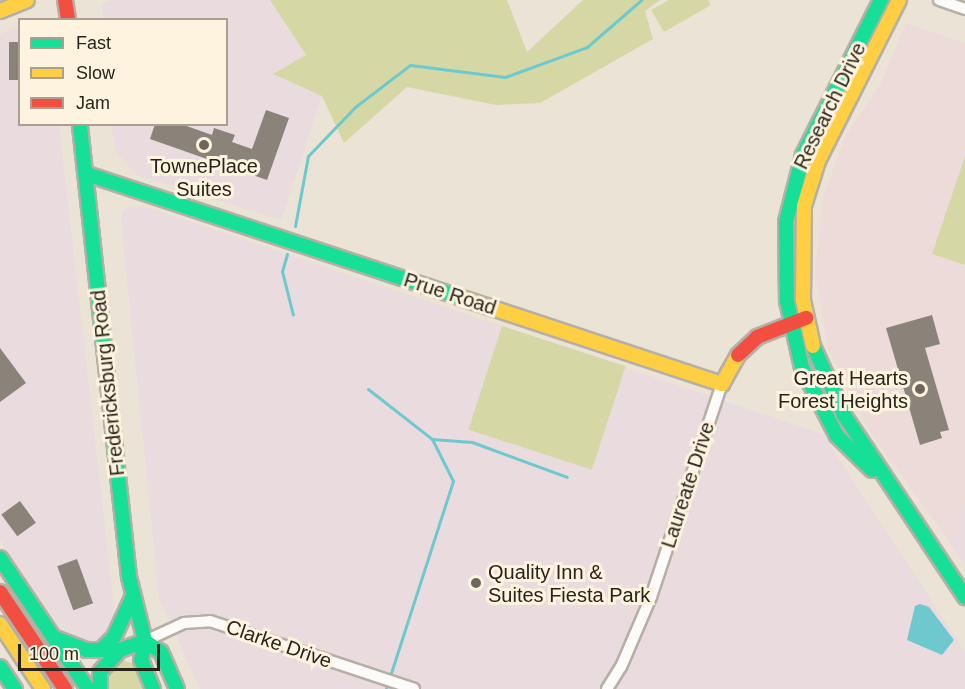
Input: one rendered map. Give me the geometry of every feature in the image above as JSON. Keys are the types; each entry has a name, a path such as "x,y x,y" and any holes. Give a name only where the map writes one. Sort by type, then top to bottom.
{"main road":[{"path":"0,11 9,0"},
{"path":"0,11 27,0"},
{"path":"65,0 68,18"},
{"name":"Research Drive","path":"790,322 786,222 791,193 811,138 881,0"},
{"path":"853,58 864,51 889,0"},
{"name":"Research Drive","path":"806,318 801,265 804,206 818,161 899,0"},
{"path":"804,206 801,191 811,138 853,75 864,72"},
{"name":"Fredericksburg Road","path":"80,126 132,598 145,641 141,660 153,689"},
{"name":"Prue Road","path":"87,174 722,384"},
{"path":"722,384 746,346 790,322 806,318 832,392 883,479 965,597"},
{"path":"790,322 802,368 837,436 883,479"},
{"path":"0,558 88,689"},
{"path":"0,592 65,689"},
{"path":"104,647 120,627 132,598"},
{"path":"0,624 44,689"},
{"path":"55,638 86,650 104,647 120,650"},
{"path":"100,689 100,672 120,650 145,641"},
{"name":"Fredericksburg Road","path":"145,641 161,652 177,689"},
{"path":"0,667 15,689"}],"street":[{"path":"939,0 965,9"},
{"name":"Laureate Drive","path":"611,688 651,597 722,384"},
{"name":"Clarke Drive","path":"145,641 184,623 210,621 414,689"}],"shaded area":[{"path":"111,0 270,0 306,55 274,75 322,96 281,220 137,175 116,152 111,126 228,126 228,18 103,18 102,6"},
{"path":"906,23 965,43 965,502 951,544 868,429 828,349 815,271 823,197 846,135 881,83"},
{"path":"18,26 18,126 59,126 115,614 104,639 94,643 73,640 62,630 0,540 0,34"},
{"path":"131,206 147,207 823,434 965,652 965,689 200,689 159,598 121,220 123,211"},
{"path":"965,502 965,565 951,544"}],"green space":[{"path":"270,0 507,0 527,52 583,0 660,0 645,11 653,39 540,103 496,105 407,87 344,143 322,96 273,74 306,55"},
{"path":"669,0 708,0 711,5 664,32 651,10"},
{"path":"965,156 965,265 932,254"},
{"path":"502,326 626,366 592,470 468,430"},
{"path":"120,660 136,664 146,689 107,689 106,672"}],"water":[{"path":"920,604 929,607 954,640 942,655 907,640 915,606"}],"building":[{"path":"9,42 18,42 18,80 9,80"},
{"name":"TownePlace Suites","path":"266,110 289,118 267,180 150,139 154,126 187,126 212,135 214,128 235,135 232,142 252,149"},
{"name":"Great Hearts Forest Heights","path":"932,315 940,344 925,348 949,430 940,432 942,438 920,445 886,328"},
{"path":"0,348 26,383 0,402"},
{"path":"20,501 36,523 17,536 1,515"},
{"path":"77,559 93,603 73,610 57,566"}],"waterway":[{"path":"295,226 308,156 355,107 410,65 505,77 587,47 641,0"},
{"path":"287,254 282,271 293,315"},
{"path":"368,389 432,439 453,481 386,689"},
{"path":"432,439 472,442 567,477"}],"traffic: fast":[{"path":"872,470 837,436 802,368 787,301 786,222 803,155 881,0"},
{"path":"55,638 86,650 120,650 145,641 129,577 80,126"},
{"path":"87,174 465,299"},
{"path":"813,346 844,415 965,597"},
{"path":"0,558 88,689"},
{"path":"104,647 114,637 132,598"},
{"path":"153,689 141,660 145,641 161,652 177,689"},
{"path":"100,689 100,672 120,650"},
{"path":"0,667 15,689"}],"traffic: slow":[{"path":"0,11 27,0"},
{"path":"813,346 803,300 804,206 818,161 899,0"},
{"path":"465,299 722,384 738,355"},
{"path":"0,624 43,689"}],"traffic: jam":[{"path":"65,0 68,18"},
{"path":"738,355 757,337 806,318"},
{"path":"0,592 65,689"}],"place":[{"name":"TownePlace Suites","path":"204,145"},
{"name":"Great Hearts Forest Heights","path":"920,389"},
{"name":"Quality Inn & Suites Fiesta Park","path":"476,583"}]}
